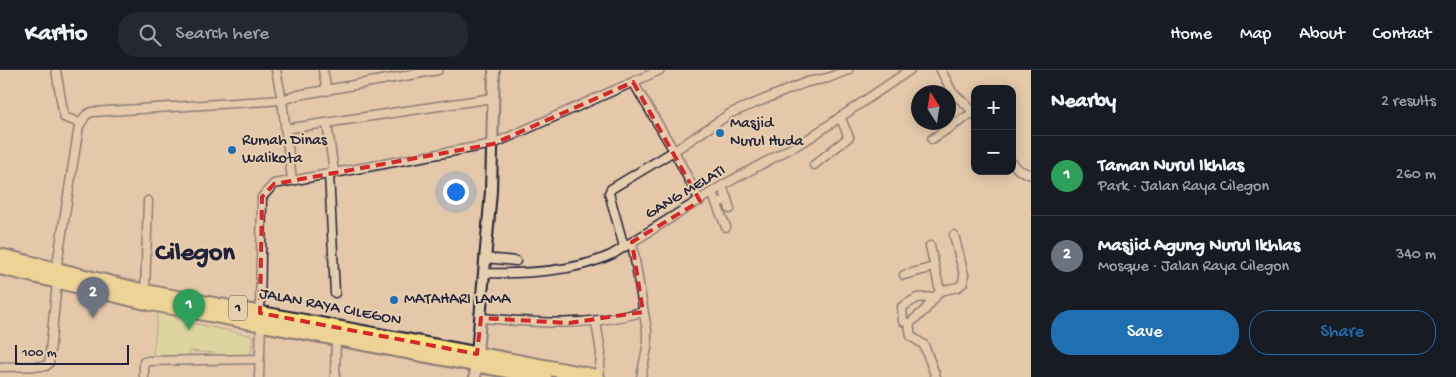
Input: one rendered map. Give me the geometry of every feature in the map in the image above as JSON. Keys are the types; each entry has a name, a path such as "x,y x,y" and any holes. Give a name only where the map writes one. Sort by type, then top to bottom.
{"highway":[{"name":"JALAN RAYA CILEGON","path":"0,256 56,276 476,365"},
{"name":"JALAN RAYA CILEGON","path":"0,267 145,292 203,307"},
{"name":"JALAN RAYA CILEGON","path":"261,319 336,338 476,365"},
{"name":"1","path":"476,365 544,377"},
{"name":"1","path":"476,365 598,377"}],"street":[{"path":"56,70 64,117 80,123"},
{"path":"276,70 282,100 292,180"},
{"path":"323,70 327,91"},
{"path":"0,367 46,366 49,363 56,276 80,123 86,115 92,112 282,100 298,95 438,70"},
{"path":"476,365 493,144 494,70"},
{"path":"259,377 262,197 274,184 331,172 493,144 660,70"},
{"path":"624,247 609,191 674,152 719,119 738,109 807,82 828,78 848,70"},
{"name":"GANG MELATI","path":"484,273 516,274 565,267 606,257 722,186 808,139 910,70"},
{"path":"941,70 952,92 971,110"},
{"path":"632,82 674,152 700,201"},
{"path":"285,129 493,98"},
{"path":"932,139 971,115"},
{"path":"814,165 849,137 840,117"},
{"path":"326,123 331,172 336,293"},
{"path":"1016,167 1031,175"},
{"path":"722,186 730,209"},
{"path":"712,192 726,227"},
{"path":"717,204 727,199"},
{"path":"145,292 148,201"},
{"path":"909,324 903,321 902,307 917,298 937,294 958,287 963,283 964,275 954,235"},
{"path":"632,242 647,340 641,377"},
{"path":"909,324 937,294 930,246"},
{"path":"485,258 516,261"},
{"path":"904,275 934,267"},
{"path":"481,318 536,323 596,322 643,312"},
{"path":"596,322 601,353 598,377"},
{"path":"909,324 911,336 924,345 936,377"},
{"path":"335,377 336,338"},
{"path":"144,377 144,362 148,361 259,359"}],"highlighted area":[{"path":"633,82 700,201 632,242 643,312 569,323 481,318 477,354 260,313 262,197 274,184 493,144"}],"green space":[{"path":"158,310 193,316 192,323 252,336 251,358 217,358 215,353 189,351 189,357 153,357"}],"place":[{"name":"Masjid Nurul Huda","path":"720,133"},
{"name":"Rumah Dinas Walikota","path":"232,150"},
{"name":"MATAHARI LAMA","path":"394,300"},
{"name":"Masjid Agung Nurul Ikhlas","path":"93,318"},
{"name":"Taman Nurul Ikhlas","path":"189,330"}],"district":[{"name":"Cilegon","path":"195,254"}]}
